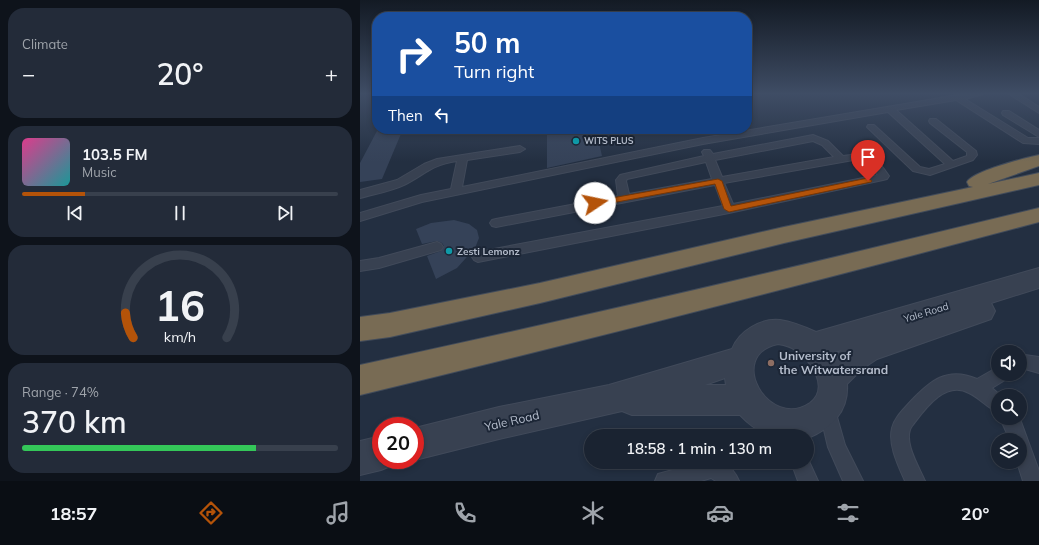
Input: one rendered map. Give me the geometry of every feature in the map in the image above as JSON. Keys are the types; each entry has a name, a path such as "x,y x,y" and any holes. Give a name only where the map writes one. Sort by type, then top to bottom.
{"highway":[{"path":"952,198 974,183 995,174 1039,160"},
{"path":"360,329 390,325 540,293 784,235 1039,179"},
{"path":"360,380 801,276 1039,215"}],"street":[{"name":"Yale Road","path":"813,346 1039,278"},
{"name":"Yale Road","path":"832,379 852,359 868,349 1039,293"},
{"path":"786,429 758,412 746,400 740,386 738,373 740,360 748,345 761,336 778,332 796,336 813,346 822,355 832,379 832,394 827,408 818,418 795,429"},
{"name":"Yale Road","path":"424,442 609,400 740,360"},
{"name":"Yale Road","path":"609,400 746,400"},
{"path":"360,458 372,455"}],"lane":[{"path":"752,133 846,116"},
{"path":"898,116 952,165"},
{"path":"987,116 1026,141 1039,141"},
{"path":"1011,116 1039,134"},
{"path":"871,127 917,168 930,172 970,158 972,155 971,151 933,121"},
{"path":"360,217 414,201 580,168 703,141 744,134"},
{"path":"624,198 621,180 624,177 709,158 813,138 820,139 825,142 841,159"},
{"path":"703,141 729,209"},
{"path":"360,194 401,182 427,166 440,161 520,149"},
{"path":"478,257 729,209 883,178 884,176 868,158 864,156 624,198 496,223"},
{"path":"456,192 463,157"},
{"path":"360,266 380,263 437,247"},
{"path":"1027,362 1039,365"},
{"path":"978,388 991,379"},
{"path":"915,481 901,447 902,426 921,403 938,386 954,381 969,384 978,388 991,398"},
{"path":"827,408 837,447 853,481"},
{"path":"1027,463 1033,481"},
{"path":"666,481 711,469 719,471 729,481"},
{"path":"803,469 808,481"}],"building":[{"path":"375,134 401,134 382,179 360,182 360,163"},
{"name":"WITS PLUS","path":"547,134 597,134 602,156 547,168"},
{"name":"Zesti Lemonz","path":"454,220 469,224 477,230 479,238 475,248 457,268 436,279 427,256 441,251 444,246 442,243 437,241 422,244 416,229 431,223"}],"place":[{"name":"WITS PLUS","path":"576,141"},
{"name":"Zesti Lemonz","path":"449,251"},
{"name":"University of the Witwatersrand","path":"771,363"}],"route":[{"path":"595,203 718,181 729,209 868,181"}]}
